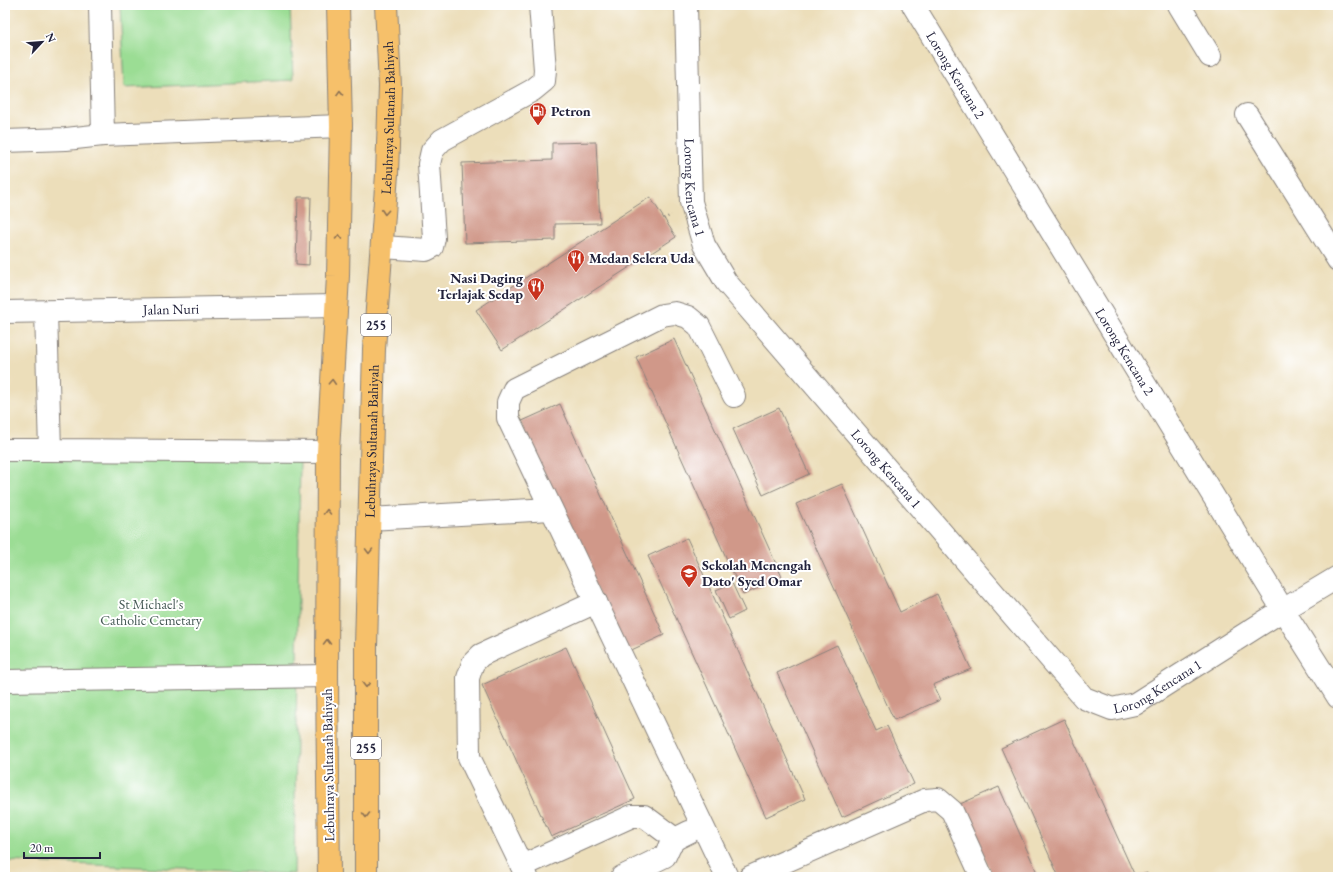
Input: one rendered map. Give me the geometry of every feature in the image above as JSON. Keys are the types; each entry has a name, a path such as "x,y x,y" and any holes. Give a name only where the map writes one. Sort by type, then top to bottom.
{"main road":[{"name":"Lebuhraya Sultanah Bahiyah","path":"329,877 327,676 328,452 338,276 341,126 338,5"},
{"name":"Lebuhraya Sultanah Bahiyah","path":"366,877 366,646 374,349 387,174 390,86 386,5"}],"street":[{"path":"100,5 103,135"},
{"path":"382,246 426,250 432,247 434,238 429,164 432,151 442,140 533,90 544,81 545,70 540,5"},
{"name":"Lorong Kencana 1","path":"686,5 691,202 704,245 726,282 1084,698 1112,709 1135,704 1338,577"},
{"name":"Lorong Kencana 2","path":"913,5 1283,610 1338,697"},
{"path":"1179,5 1210,56"},
{"path":"1247,115 1338,260"},
{"path":"5,140 66,139 103,135 341,126"},
{"name":"Jalan Nuri","path":"5,312 336,306"},
{"path":"46,312 50,450"},
{"path":"728,877 508,418 508,402 514,389 662,315 675,313 688,317 699,326 734,396"},
{"path":"5,450 328,452"},
{"path":"369,519 551,509"},
{"path":"596,602 481,655 473,663 468,678 469,757 525,872 632,816 644,816 675,839"},
{"path":"5,681 327,676"},
{"path":"750,877 925,800 938,799 952,812 982,877"},
{"path":"622,877 665,856 670,845 675,839 703,826"}],"green space":[{"path":"120,5 290,5 293,80 124,88"},
{"name":"St Michael's Catholic Cemetary","path":"5,455 300,458 294,874 5,861"}],"building":[{"path":"596,142 600,223 555,224 555,240 465,243 462,163 552,160 552,143"},
{"path":"298,197 311,197 309,265 296,264"},
{"name":"Medan Selera Uda","path":"650,197 676,237 502,350 476,310"},
{"path":"674,339 782,577 743,595 636,357"},
{"path":"560,404 664,635 625,653 520,422"},
{"path":"779,408 809,474 763,495 733,429"},
{"path":"842,484 900,612 937,594 971,669 933,685 940,700 894,720 796,504"},
{"path":"687,538 805,799 766,817 648,556"},
{"path":"732,583 745,611 729,619 716,590"},
{"path":"837,645 876,731 887,726 914,784 842,817 777,673"},
{"path":"566,647 635,799 551,837 482,685"},
{"path":"1064,719 1135,876 1059,877 1001,748"},
{"path":"999,787 1039,877 993,877 960,804"},
{"path":"1147,873 1149,877 1137,877"}],"place":[{"name":"Petron","path":"538,126"},
{"name":"Medan Selera Uda","path":"576,273"},
{"name":"Nasi Daging Terlajak Sedap","path":"536,301"},
{"name":"Sekolah Menengah Dato' Syed Omar","path":"689,588"}]}
